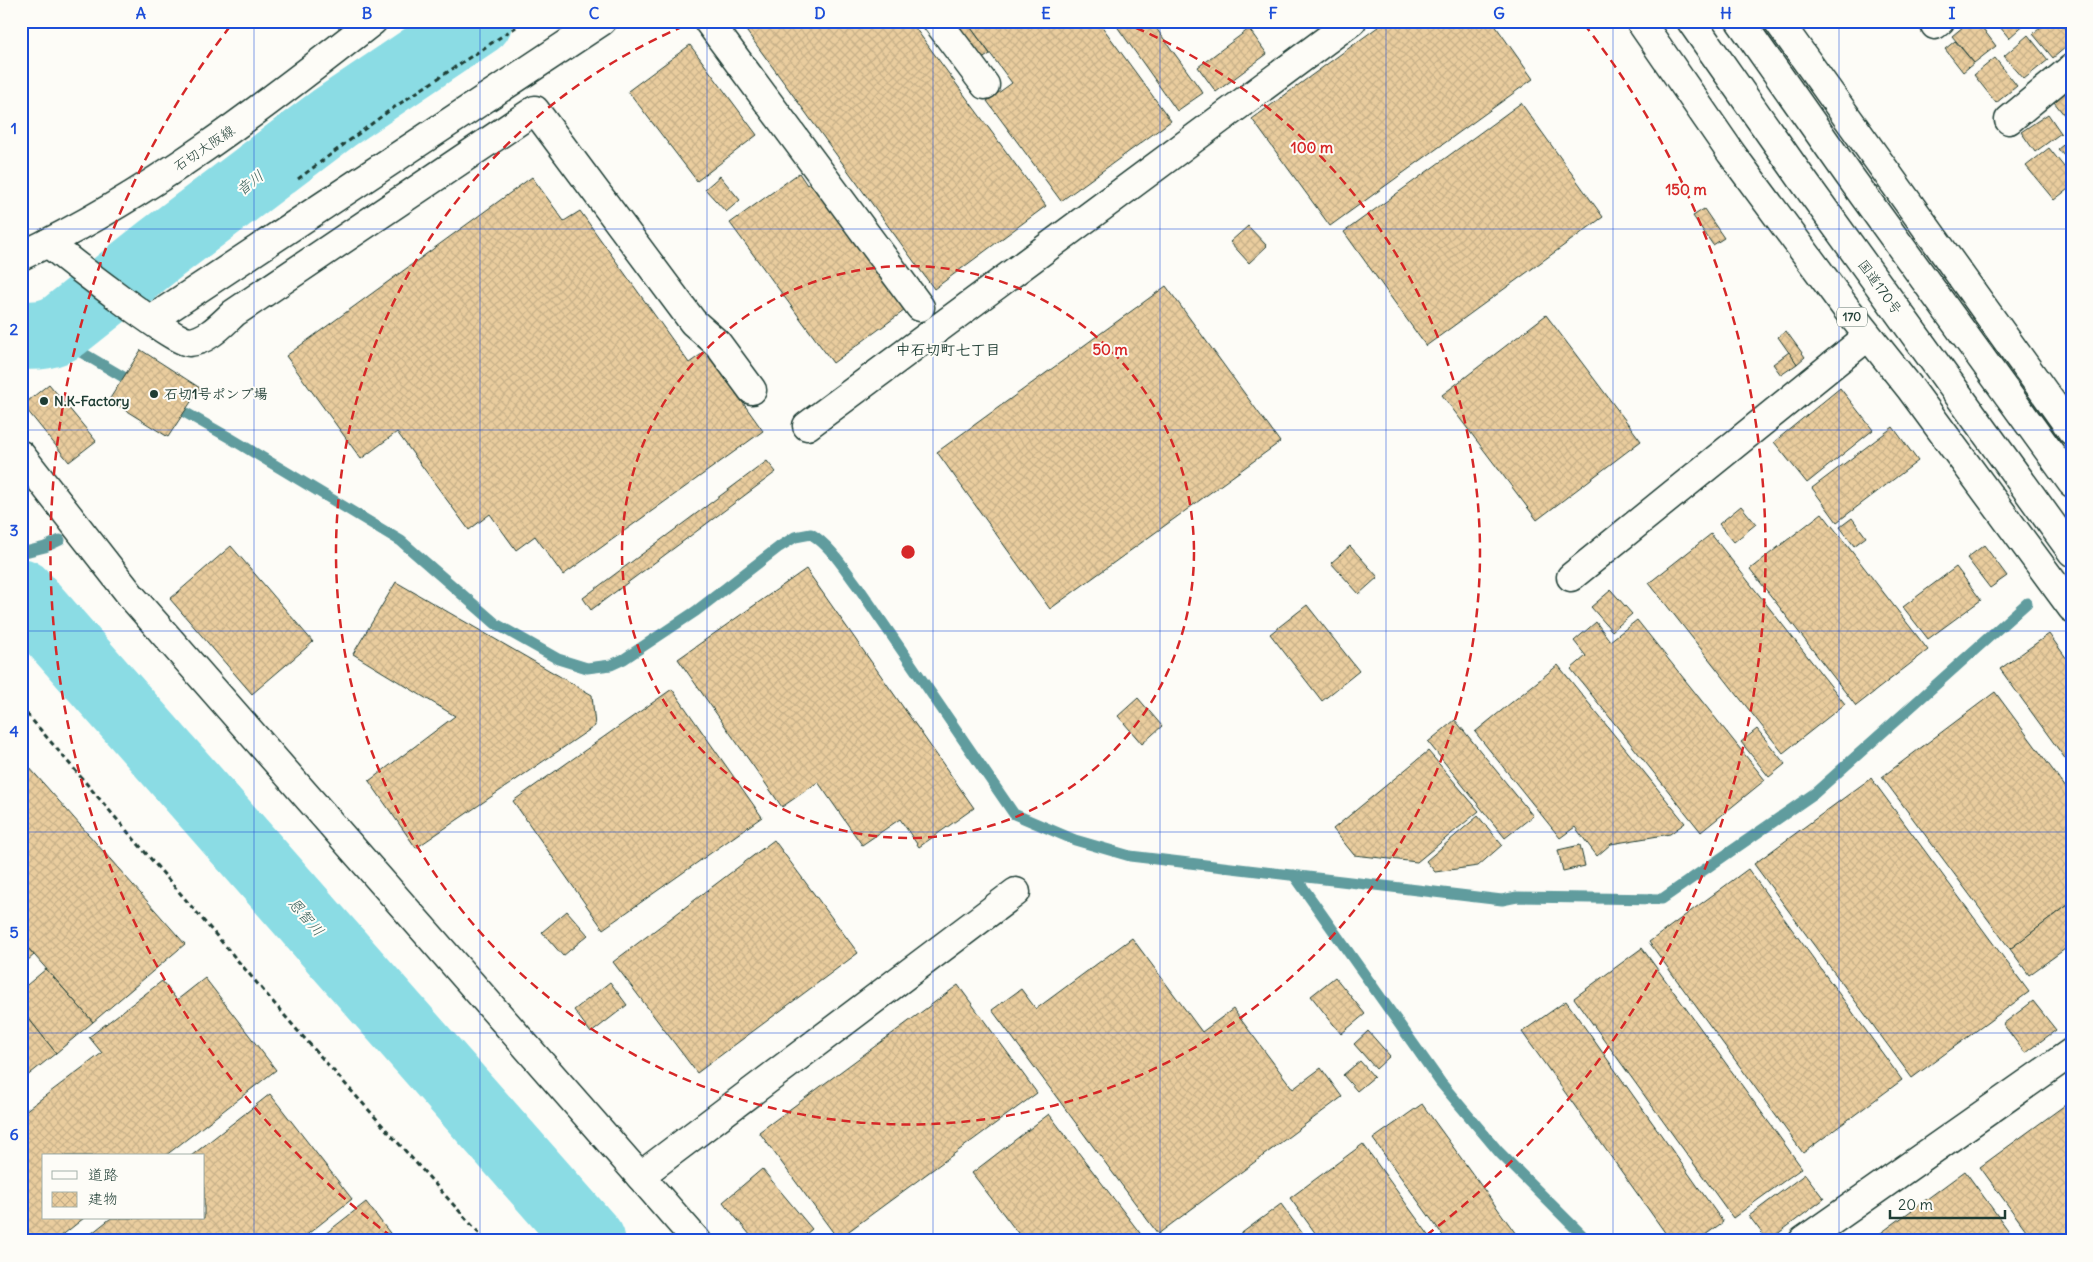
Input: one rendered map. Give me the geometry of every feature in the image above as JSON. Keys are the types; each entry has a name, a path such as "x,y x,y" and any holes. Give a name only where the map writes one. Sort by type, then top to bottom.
{"main road":[{"name":"石切大阪線","path":"21,256 101,214 247,119 373,21"},
{"path":"150,319 602,21"},
{"path":"708,21 920,307"},
{"path":"937,21 985,85"},
{"path":"807,426 1352,21"},
{"name":"170","path":"1640,21 1731,153 1867,337 1910,388 2072,608"},
{"name":"国道170号","path":"1691,21 1802,179 2072,552"},
{"path":"1740,21 1848,174 2072,483"},
{"path":"1778,21 2072,431"},
{"path":"2009,120 2072,68"},
{"path":"48,243 83,273 187,343 202,338 234,313 535,110 693,322 718,344 752,390"},
{"path":"1571,576 1867,337"},
{"path":"21,455 132,597 697,1241"},
{"path":"640,1176 1016,892"},
{"path":"1802,1241 2072,1052"}],"path":[{"path":"21,707 297,1030 486,1241"}],"building":[{"path":"739,21 910,21 1046,206 934,289"},
{"path":"937,21 966,21 990,54 970,67"},
{"path":"966,21 1098,21 1171,121 1061,201 987,101 1012,83"},
{"path":"1122,21 1151,21 1203,93 1177,111 1116,25"},
{"path":"1386,21 1492,21 1533,79 1330,226 1252,119"},
{"path":"1970,21 1977,21 1996,46 1974,63 1952,36"},
{"path":"1995,21 2028,21 2009,38"},
{"path":"2048,21 2058,21 2072,38 2072,42 2053,58 2033,34"},
{"path":"1249,29 1267,54 1216,92 1198,67"},
{"path":"2028,35 2048,60 2024,79 2004,56"},
{"path":"1955,41 1974,63 1963,72 1945,49"},
{"path":"690,45 757,135 697,181 628,91"},
{"path":"1995,58 2017,86 1996,103 1974,75"},
{"path":"2072,87 2072,125 2054,102"},
{"path":"1521,103 1603,217 1426,346 1344,232"},
{"path":"2048,114 2061,133 2035,152 2021,132"},
{"path":"2072,138 2072,165 2058,149"},
{"path":"2049,148 2072,177 2072,186 2054,200 2026,166"},
{"path":"799,173 807,185 817,177 912,305 833,363 730,223"},
{"path":"720,176 740,200 726,212 705,189"},
{"path":"532,177 564,221 580,211 689,363 706,351 763,431 563,575 535,536 516,550 490,514 469,530 397,432 361,459 286,356"},
{"path":"1704,209 1724,238 1713,245 1693,216"},
{"path":"1248,226 1267,246 1249,263 1230,242"},
{"path":"1166,286 1280,442 1050,609 937,452"},
{"path":"1546,315 1641,441 1537,520 1442,395"},
{"path":"1786,331 1805,357 1797,364 1778,337"},
{"name":"石切1号ポンプ場","path":"141,350 200,388 168,437 109,400"},
{"path":"1789,352 1797,364 1781,375 1773,364"},
{"path":"49,384 96,441 69,462 23,405"},
{"path":"1840,388 1873,430 1807,483 1774,442"},
{"path":"1893,427 1918,461 1837,522 1812,488"},
{"path":"767,461 776,472 591,610 583,598"},
{"path":"1741,506 1756,524 1734,542 1719,524"},
{"path":"1822,513 1928,650 1856,706 1750,569"},
{"path":"1852,518 1866,537 1854,546 1840,527"},
{"path":"1711,534 1845,704 1783,753 1649,583"},
{"path":"1984,545 2007,576 1990,588 1967,558"},
{"path":"231,546 313,642 252,694 170,599"},
{"path":"1350,546 1378,577 1359,594 1331,563"},
{"path":"1956,567 1981,600 1928,639 1903,607"},
{"path":"806,569 974,808 919,847 900,819 862,845 818,782 782,807 678,659"},
{"path":"396,582 592,695 595,726 416,848 369,781 455,716 353,654"},
{"path":"1611,590 1632,614 1612,631 1591,607"},
{"path":"1307,605 1359,671 1322,701 1270,634"},
{"path":"1637,620 1765,780 1701,832 1571,669 1586,656 1574,641 1596,622 1610,641"},
{"path":"2049,634 2072,666 2072,768 2000,669"},
{"path":"1558,665 1685,823 1670,834 1611,844 1597,856 1575,827 1560,838 1475,732"},
{"path":"672,689 762,817 603,929 513,801"},
{"path":"1995,692 2072,796 2072,902 2010,949 1882,777"},
{"path":"1138,698 1162,726 1142,744 1118,716"},
{"path":"1455,720 1533,816 1505,838 1428,742"},
{"path":"1757,729 1785,764 1769,777 1741,742"},
{"path":"1428,751 1479,811 1417,862 1354,855 1333,829"},
{"path":"21,758 185,944 93,1022 21,940"},
{"path":"1871,778 2029,992 1912,1078 1754,864"},
{"path":"1478,816 1502,845 1478,866 1435,872 1426,861"},
{"path":"774,840 858,953 697,1073 613,962"},
{"path":"1580,845 1585,866 1563,871 1558,850"},
{"path":"1748,869 1902,1080 1803,1153 1649,942"},
{"path":"2072,902 2072,944 2029,975 2010,949"},
{"path":"567,911 588,935 563,956 542,932"},
{"path":"1132,938 1202,1032 1233,1009 1293,1089 1321,1068 1342,1097 1158,1234 992,1010 1021,989 1036,1009"},
{"path":"21,940 34,955 21,966"},
{"path":"1642,948 1802,1168 1733,1218 1574,998"},
{"path":"46,969 93,1022 56,1053 21,1009 21,990"},
{"path":"1335,977 1365,1014 1341,1034 1311,996"},
{"path":"205,978 276,1070 168,1154 42,1154 42,1220 81,1220 55,1241 21,1241 21,1114 102,1053 89,1037 162,981 177,1000"},
{"path":"610,982 627,1005 591,1033 574,1010"},
{"path":"958,985 1037,1093 838,1239 759,1132"},
{"path":"1566,1001 1723,1222 1697,1241 1671,1241 1522,1032"},
{"path":"2033,1001 2056,1030 2025,1053 2003,1024"},
{"path":"21,1009 56,1053 21,1081"},
{"path":"1368,1031 1390,1056 1376,1069 1354,1044"},
{"path":"1360,1061 1374,1077 1357,1091 1343,1075"},
{"path":"270,1094 352,1199 299,1241 82,1241 108,1220 205,1220 205,1154 194,1154"},
{"path":"2072,1100 2072,1241 2034,1241 1980,1167"},
{"path":"1422,1104 1521,1241 1447,1241 1373,1139"},
{"path":"1049,1114 1146,1241 1024,1241 972,1173"},
{"path":"1363,1144 1433,1241 1321,1241 1290,1198"},
{"path":"762,1169 812,1229 798,1241 755,1241 723,1202"},
{"path":"1965,1171 2016,1241 1870,1241"},
{"path":"1805,1174 1824,1199 1768,1241 1749,1216"},
{"path":"366,1202 396,1241 316,1241"},
{"path":"1281,1204 1308,1241 1231,1241"},
{"path":"982,1235 987,1241 974,1241"}],"waterway":[{"name":"音川","path":"21,335 44,334 64,326 161,249 334,118 478,21"},
{"path":"51,306 83,310"},
{"path":"54,333 74,348 137,385"},
{"path":"172,405 401,541 496,624 558,659 587,668 611,665 624,659 696,611 779,547 795,537 811,534 825,545 859,588 1014,814 1075,840 1130,856 1502,900 1517,897 1662,899 1815,793 2027,603"},
{"path":"21,553 45,547 60,540"},
{"name":"恩智川","path":"21,593 591,1241"},
{"path":"1294,875 1441,1083 1499,1152 1588,1241"}],"place":[{"name":"石切1号ポンプ場","path":"154,394"},
{"name":"N.K-Factory","path":"44,401"}],"district":[{"name":"中石切町七丁目","path":"948,350"}]}
